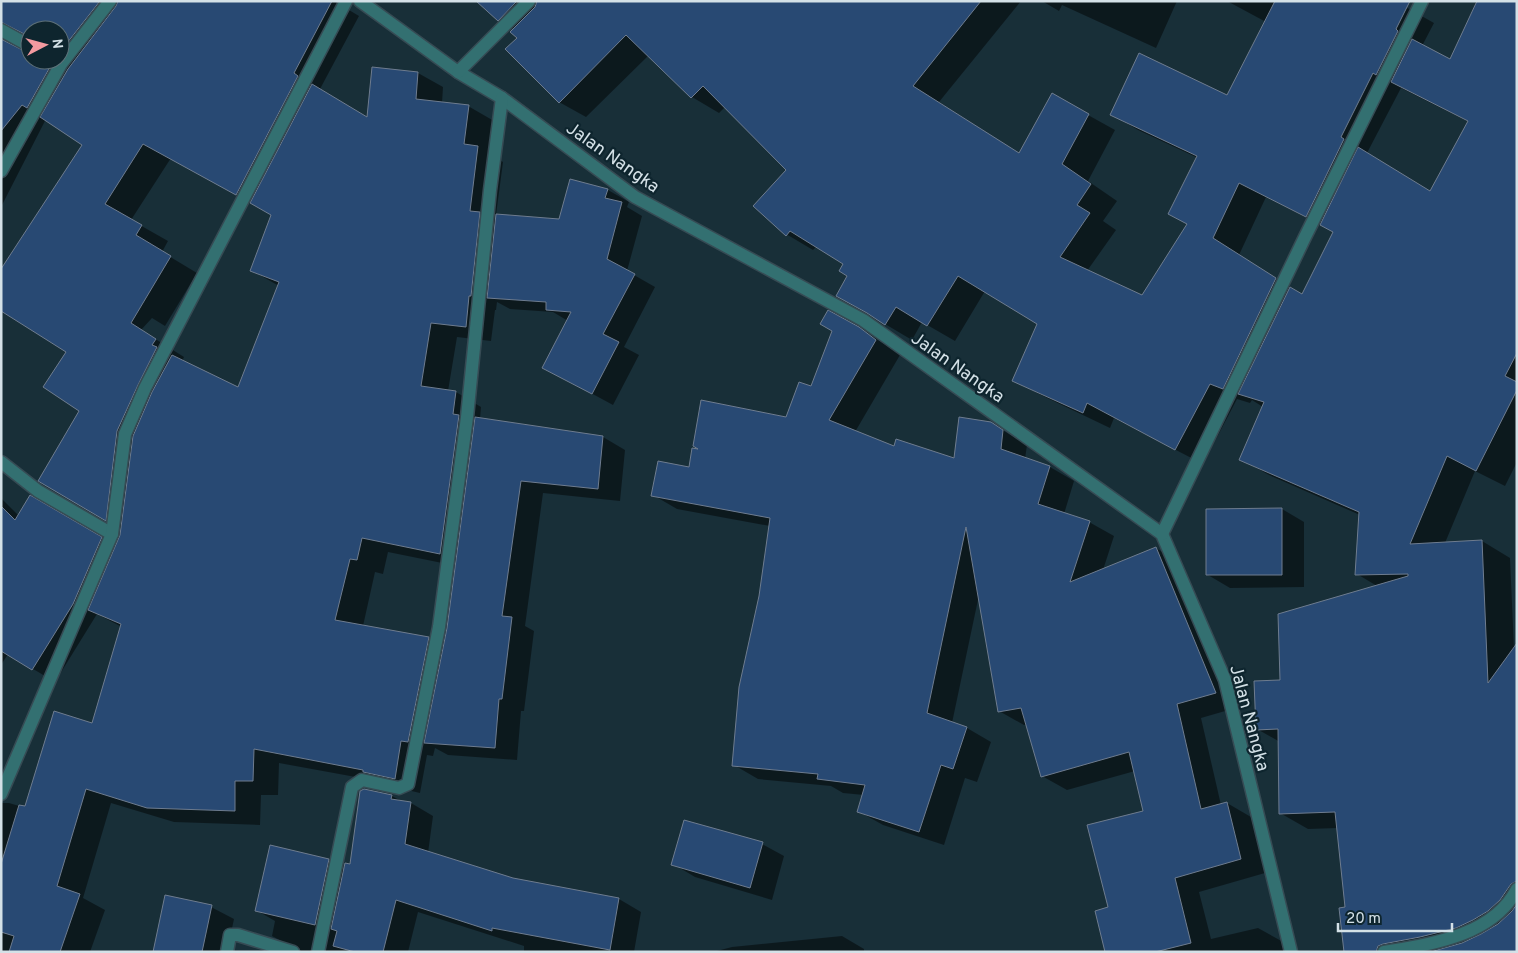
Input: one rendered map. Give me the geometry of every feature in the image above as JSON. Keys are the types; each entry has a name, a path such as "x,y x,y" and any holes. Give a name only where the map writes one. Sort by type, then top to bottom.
{"street":[{"path":"70,47 110,1"},
{"path":"1,794 112,534 125,434 145,388 346,1"},
{"name":"Jalan Nangka","path":"360,1 458,72 502,98 635,196 863,320 1162,534 1225,680 1291,952"},
{"path":"458,72 529,1"},
{"path":"1162,534 1422,1"},
{"path":"1,30 20,40"},
{"path":"1,171 53,70"},
{"path":"318,952 352,787 362,780 399,788 408,784 440,617 467,418 489,200 502,98"},
{"path":"1,462 38,491 112,534"},
{"path":"1384,952 1425,945 1468,932 1496,916 1517,889"},
{"path":"226,952 230,935 238,935 293,952"}],"building":[{"path":"1,1 100,1 70,39 70,20 20,20 20,32 1,22"},
{"path":"118,1 332,1 294,73 298,76 236,195 143,144 105,204 142,225 136,235 171,256 131,323 156,339 152,345 157,347 117,431 106,521 38,481 79,411 43,387 66,352 1,311 1,269 82,145 40,117 67,70 70,70 70,66"},
{"path":"476,1 517,1 498,21"},
{"path":"537,1 981,1 913,86 1019,153 1052,93 1089,114 1062,164 1091,184 1077,205 1090,213 1060,257 1142,295 1187,224 1168,214 1197,156 1110,115 1139,53 1227,95 1275,1 1410,1 1396,29 1398,31 1376,75 1373,73 1341,137 1344,139 1306,217 1239,183 1213,238 1276,278 1223,389 1210,384 1175,450 1087,403 1083,413 1012,381 1037,324 958,276 927,326 896,307 885,325 836,296 847,276 839,271 843,264 790,231 786,236 753,206 786,170 703,86 691,98 626,35 559,103 505,49 517,38 510,32 535,7"},
{"path":"1477,1 1517,1 1517,353 1505,376 1517,382 1517,390 1476,471 1447,456 1410,544 1482,540 1488,683 1517,643 1517,881 1511,884 1500,900 1488,911 1456,928 1383,944 1378,946 1376,952 1344,952 1339,908 1345,907 1335,812 1279,814 1278,729 1256,730 1254,681 1280,680 1278,614 1408,576 1408,574 1355,575 1359,512 1239,460 1264,402 1238,394 1290,287 1302,294 1333,232 1320,225 1358,147 1430,191 1468,121 1391,82 1412,39 1450,59"},
{"path":"1,39 20,49 20,70 48,70 27,108 22,105 1,131"},
{"path":"372,67 418,72 416,99 469,105 464,144 478,146 470,211 480,212 466,327 431,323 421,386 456,391 453,414 459,415 440,554 362,538 357,560 350,559 335,620 429,637 408,742 401,741 395,779 363,772 363,770 254,749 253,781 235,781 235,811 147,808 86,789 57,886 80,894 60,952 9,952 14,936 1,932 1,864 19,805 25,806 54,711 92,723 121,624 88,610 120,535 133,436 152,392 172,355 238,387 279,282 250,271 271,215 250,203 312,84 367,117"},
{"path":"570,179 608,189 605,198 622,202 607,259 635,274 603,334 619,342 592,394 542,368 571,312 546,310 546,302 487,298 496,214 559,219"},
{"path":"828,310 859,327 876,340 829,420 894,446 896,439 954,458 959,417 991,422 1003,430 1001,449 1050,466 1038,504 1090,521 1070,582 1156,547 1216,693 1177,704 1201,809 1227,802 1241,859 1175,878 1191,943 1155,952 1105,952 1095,911 1108,907 1087,825 1143,811 1129,752 1041,777 1021,708 998,712 966,527 927,713 967,727 953,769 941,765 919,832 857,812 865,785 817,779 818,774 732,766 739,687 759,596 770,518 651,496 658,461 689,467 692,448 698,449 693,446 701,400 786,417 799,382 811,386 832,331 820,324"},
{"path":"475,417 603,436 598,489 521,481 502,616 512,617 502,699 499,699 495,748 424,743 447,628"},
{"path":"30,495 102,537 73,604 32,670 1,651 1,506 15,520"},
{"path":"1282,508 1282,575 1206,575 1206,509"},
{"path":"364,789 392,795 391,799 411,802 405,844 513,878 619,898 610,950 492,928 492,931 396,900 383,952 355,952 333,946 337,931 331,929 345,863 350,864 360,791"},
{"path":"684,820 763,842 750,888 671,865"},
{"path":"270,845 329,859 315,925 255,911"},
{"path":"165,895 212,905 202,952 153,952"},
{"path":"1517,904 1517,952 1430,952 1462,943 1481,934 1498,924"}]}
